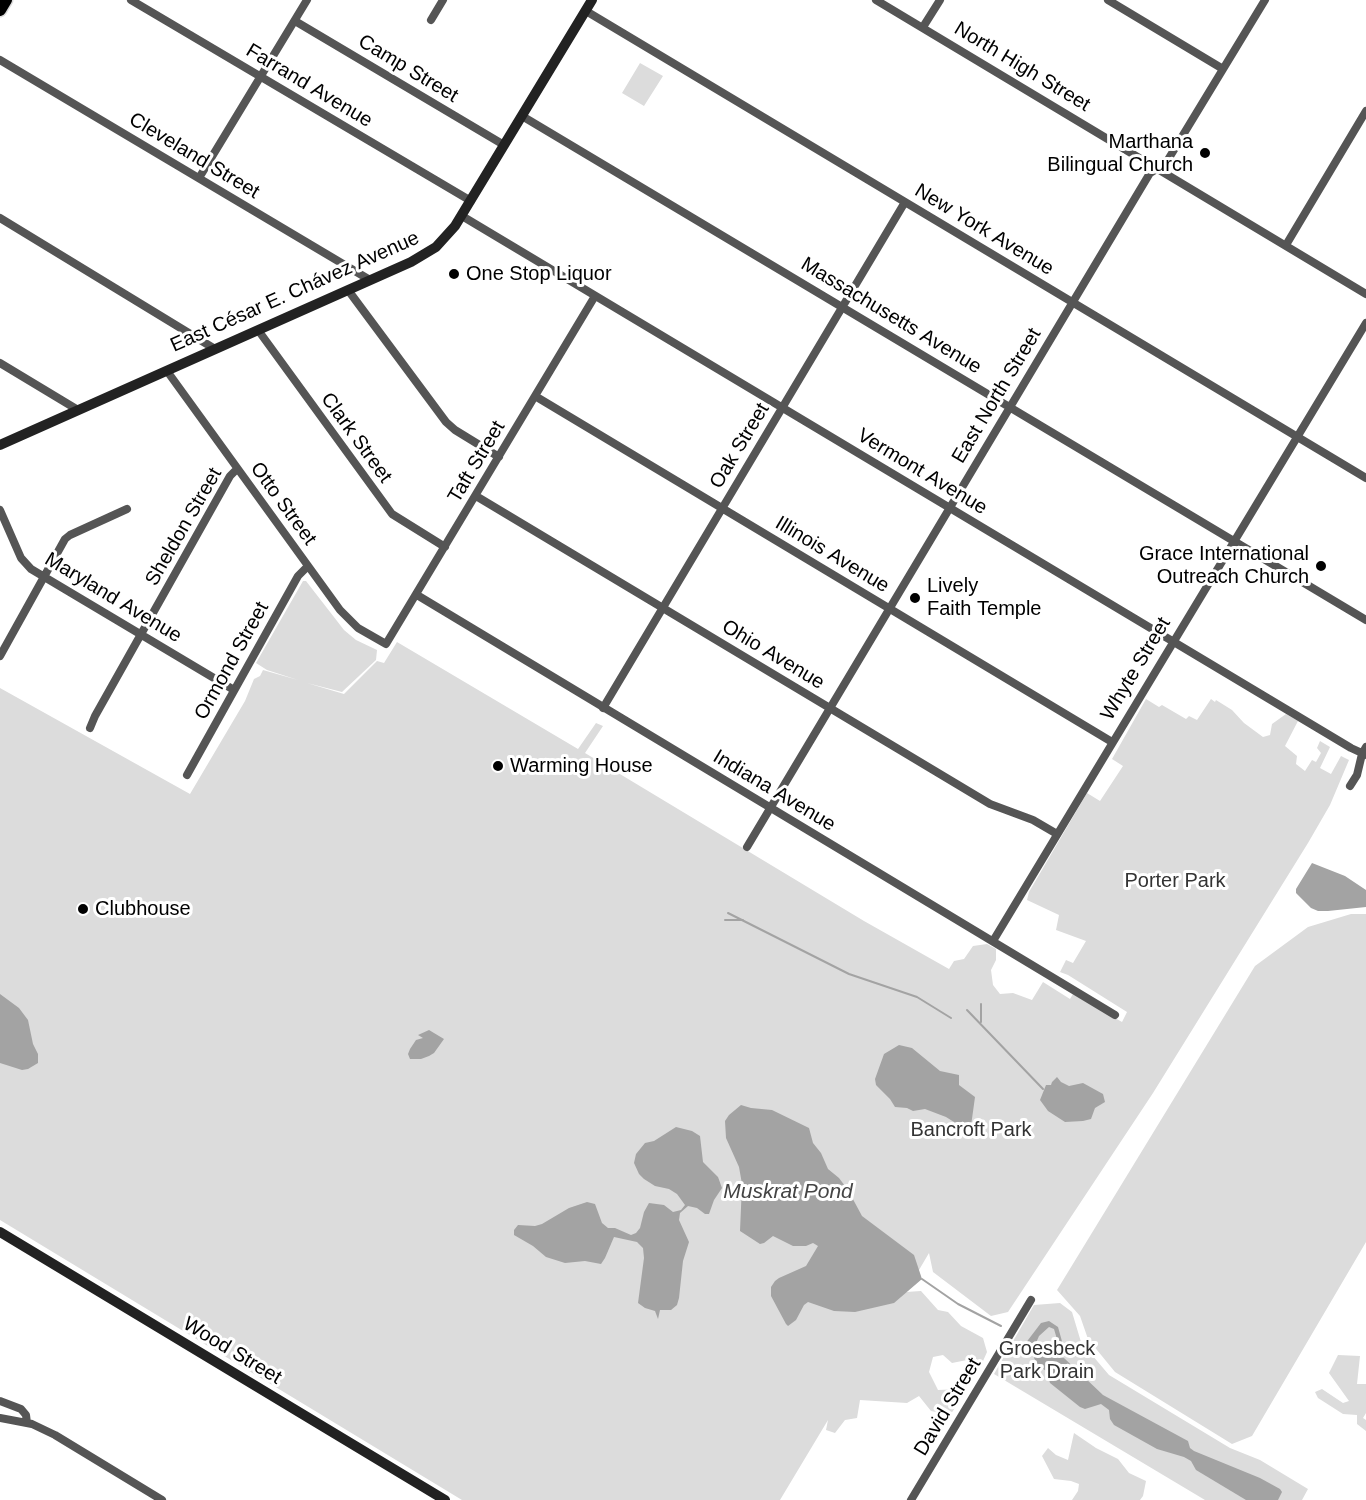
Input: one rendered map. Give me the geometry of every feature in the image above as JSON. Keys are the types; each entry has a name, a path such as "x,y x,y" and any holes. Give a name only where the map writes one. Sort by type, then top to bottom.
{"main road":[{"path":"0,10 6,0"}],"street":[{"name":"Farrand Avenue","path":"131,0 471,201"},
{"path":"199,178 307,0"},
{"path":"431,20 443,0"},
{"name":"East César E. Chávez Avenue","path":"0,445 426,255 449,235 462,216 592,0"},
{"name":"North High Street","path":"876,0 1366,294"},
{"path":"923,27 940,0"},
{"path":"1108,0 1223,69"},
{"name":"East North Street","path":"747,848 1150,174 1166,163 1265,0"},
{"name":"New York Avenue","path":"586,11 1366,478"},
{"name":"Camp Street","path":"295,21 504,145"},
{"name":"Cleveland Street","path":"0,60 370,280"},
{"path":"1287,245 1366,111"},
{"name":"Massachusetts Avenue","path":"522,116 1366,620"},
{"name":"Oak Street","path":"603,708 905,202"},
{"name":"Vermont Avenue","path":"462,216 1172,641 1365,752"},
{"path":"0,218 215,349"},
{"path":"348,290 446,422 499,457"},
{"name":"Taft Street","path":"386,644 595,296"},
{"name":"Whyte Street","path":"993,941 1366,323"},
{"name":"Clark Street","path":"258,330 392,514 445,547"},
{"path":"0,363 78,410"},
{"name":"Otto Street","path":"167,371 348,620 369,636 386,644"},
{"name":"Illinois Avenue","path":"535,396 1112,742"},
{"name":"Sheldon Street","path":"90,728 230,476 237,469"},
{"name":"Ohio Avenue","path":"476,496 990,804 1034,819 1057,834"},
{"path":"0,656 65,539 127,509"},
{"name":"Maryland Avenue","path":"0,510 21,558 31,568 234,690"},
{"name":"Ormond Street","path":"187,775 299,574 308,566"},
{"name":"Indiana Avenue","path":"417,595 1115,1015"},
{"path":"1350,786 1357,775 1365,752"},
{"name":"Wood Street","path":"0,1232 445,1500"},
{"name":"David Street","path":"911,1500 1031,1300"},
{"path":"0,1401 21,1408 27,1423"},
{"path":"0,1418 27,1423 55,1435 162,1500"}],"green space":[{"path":"640,63 663,76 644,106 622,93"},
{"path":"303,581 306,581 344,630 356,640 377,650 376,660 342,692 307,683 344,694 377,661 384,663 397,642 578,749 596,723 603,726 585,753 864,921 949,969 954,961 964,959 973,946 987,944 996,949 996,960 991,970 993,985 1000,994 1013,993 1032,1000 1043,982 1070,999 1073,994 1122,1022 1127,1012 1060,972 1066,960 1073,963 1086,941 1056,930 1059,915 1027,900 1029,892 1087,793 1100,801 1123,766 1112,759 1146,699 1186,719 1189,716 1197,720 1211,699 1215,702 1216,700 1232,710 1244,723 1263,737 1270,735 1272,724 1286,714 1298,721 1285,746 1297,756 1296,764 1305,771 1312,760 1316,762 1321,753 1317,748 1320,741 1330,747 1320,768 1331,774 1341,756 1349,760 1330,805 1308,843 1153,1093 1008,1312 991,1316 933,1272 929,1253 906,1292 921,1291 938,1310 948,1312 961,1326 983,1338 987,1352 979,1370 970,1375 967,1360 952,1363 943,1355 933,1357 929,1372 938,1390 960,1389 960,1401 950,1415 931,1411 919,1396 907,1403 860,1400 857,1418 845,1420 835,1433 826,1430 828,1420 780,1500 462,1500 0,1220 0,688 190,794 245,701 254,679 260,676 263,670 298,680 267,670 256,663"},
{"path":"1351,914 1366,914 1366,1242 1252,1436 1232,1444 1115,1372 1088,1339 1080,1316 1057,1290 1255,966 1308,927"},
{"name":"Groesbeck Park Drain","path":"1060,1303 1072,1312 1081,1342 1109,1375 1230,1448 1260,1460 1308,1489 1302,1500 1205,1500 994,1374 1034,1305"},
{"path":"1338,1355 1360,1356 1357,1384 1366,1384 1366,1413 1363,1418 1366,1420 1366,1431 1357,1424 1357,1415 1343,1414 1318,1398 1315,1392 1322,1389 1343,1403 1349,1401 1329,1373"},
{"path":"1074,1433 1118,1459 1129,1473 1146,1481 1140,1500 1072,1500 1078,1491 1079,1484 1054,1479 1042,1456 1048,1448 1056,1455 1068,1460"}],"water":[{"path":"1312,863 1345,876 1366,890 1366,907 1328,911 1311,908 1296,893 1296,889"},
{"path":"0,994 19,1008 28,1020 33,1044 38,1054 38,1063 28,1069 22,1070 0,1063"},
{"path":"429,1030 444,1039 429,1056 410,1059 408,1054 410,1049 416,1040 423,1038 418,1035"},
{"path":"899,1045 912,1048 940,1071 959,1075 959,1085 975,1097 971,1126 967,1130 960,1130 946,1117 925,1109 913,1111 895,1107 876,1085 875,1079 884,1054"},
{"path":"1057,1077 1069,1086 1083,1083 1103,1094 1105,1102 1095,1108 1091,1119 1065,1122 1048,1111 1040,1100 1046,1085 1051,1085"},
{"name":"Muskrat Pond","path":"741,1105 772,1110 809,1128 813,1143 821,1153 828,1169 848,1190 862,1216 914,1255 922,1279 894,1303 855,1312 834,1311 808,1302 796,1320 788,1326 771,1296 771,1287 779,1278 806,1266 818,1246 813,1243 806,1246 793,1246 773,1236 760,1244 740,1231 742,1184 739,1167 726,1138 725,1121"},
{"path":"676,1127 692,1131 700,1136 703,1162 718,1177 722,1188 709,1214 688,1206 680,1213 679,1220 689,1242 683,1261 679,1298 677,1305 671,1310 660,1310 658,1319 655,1311 638,1303 644,1258 643,1248 637,1242 614,1237 601,1264 585,1261 565,1263 546,1257 514,1235 514,1230 518,1225 542,1224 569,1208 587,1202 595,1204 602,1223 608,1228 615,1228 631,1235 640,1228 649,1203 664,1205 673,1212 681,1210 685,1205 677,1194 669,1189 655,1186 644,1179 634,1163 636,1154 645,1143 654,1141"},
{"path":"1049,1321 1058,1327 1063,1345 1059,1346 1054,1329 1049,1327 1039,1336 1036,1343 1040,1347 1050,1347 1053,1353 1064,1358 1103,1395 1188,1441 1190,1448 1194,1451 1260,1478 1280,1489 1282,1492 1278,1500 1246,1500 1196,1470 1191,1461 1184,1457 1157,1449 1114,1425 1110,1419 1109,1410 1101,1404 1085,1409 1080,1407 1050,1383 1046,1371 1038,1365 1034,1354 1025,1344 1041,1323"}],"waterway":[{"path":"728,913 849,974 917,997 951,1018"},
{"path":"725,920 743,920"},
{"path":"981,1004 981,1022"},
{"path":"967,1010 1043,1089"},
{"path":"922,1279 958,1304 1001,1326"}],"place":[{"name":"Marthana Bilingual Church","path":"1205,153"},
{"name":"One Stop Liquor","path":"454,274"},
{"name":"Grace International Outreach Church","path":"1321,566"},
{"name":"Lively Faith Temple","path":"915,598"},
{"name":"Warming House","path":"498,766"},
{"name":"Clubhouse","path":"83,909"}],"park label":[{"name":"Porter Park","path":"1175,881"},
{"name":"Bancroft Park","path":"971,1130"}]}
